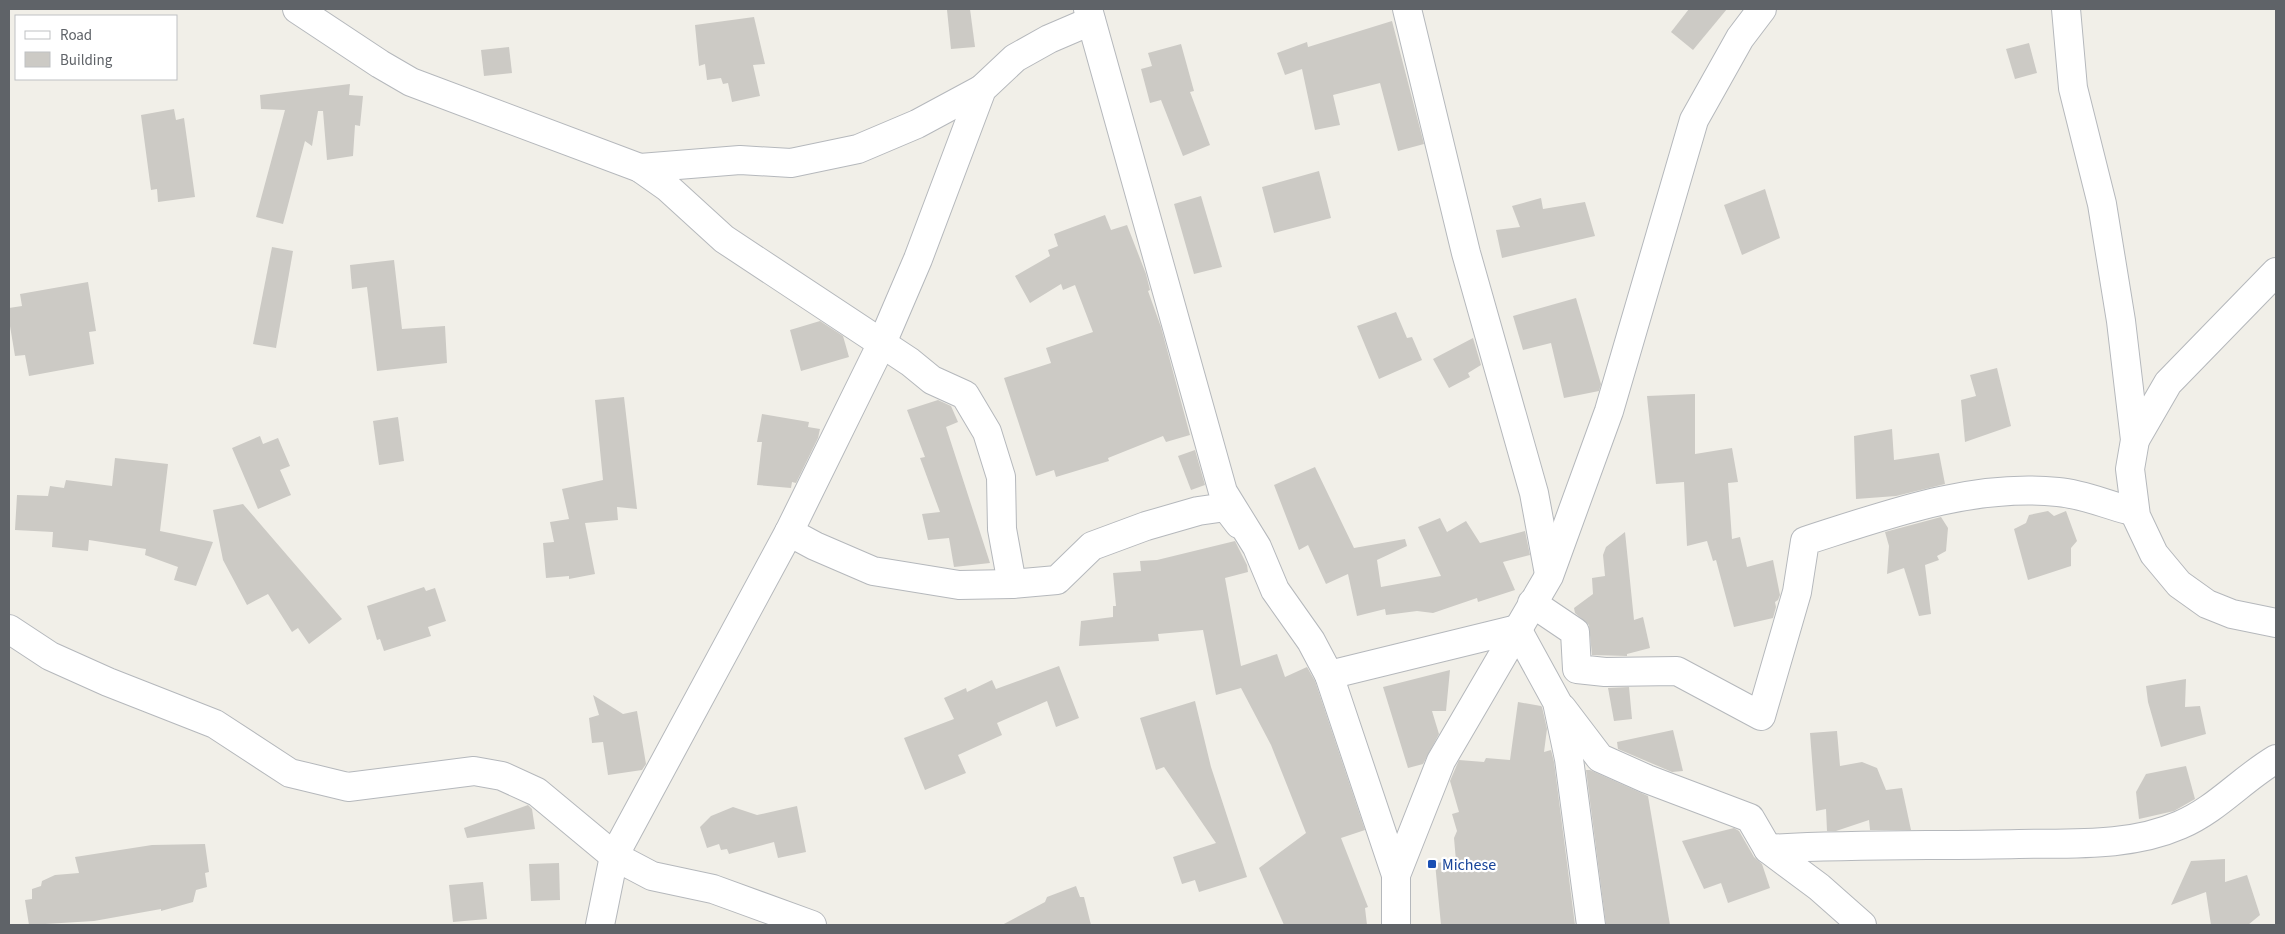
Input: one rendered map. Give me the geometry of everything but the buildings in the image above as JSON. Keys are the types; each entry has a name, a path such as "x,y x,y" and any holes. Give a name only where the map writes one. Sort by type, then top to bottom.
{"street":[{"path":"297,9 364,54 412,82 640,168 667,187 724,240 882,343 932,380 965,395 987,432 1001,477 1002,529 1012,584"},
{"path":"1407,9 1466,253 1534,493 1549,576"},
{"path":"1396,875 1441,761 1549,576 1609,411 1694,120 1740,38 1762,9"},
{"path":"2066,9 2073,88 2102,204 2130,389 2135,440 2130,469 2136,516 2154,554 2178,584 2207,604 2232,614 2276,623"},
{"path":"640,168 740,160 792,163 858,149 917,124 982,89 1015,58 1090,15 1223,492 1257,547 1275,590 1311,641 1329,675 1396,875 1396,925"},
{"path":"600,925 614,856 789,532 882,343 918,258 982,89"},
{"path":"2135,440 2168,383 2276,272"},
{"path":"1532,604 1575,632 1577,669 1605,672 1677,671 1761,716 1797,592 1805,541 1897,512 1981,494 2026,490 2060,492 2128,510"},
{"path":"789,532 815,546 873,571 959,585 1012,584 1057,580 1092,546 1146,526 1226,507 1257,547"},
{"path":"9,629 50,656 108,682 215,724 290,772 348,787 474,771 502,776 537,792 614,856 652,876 713,889 812,925"},
{"path":"1329,675 1517,629"},
{"path":"1517,629 1557,702 1600,758 1647,779 1750,818 1768,848 1819,887 1862,925"},
{"path":"1557,702 1569,759 1591,925"},
{"path":"1768,848 2057,844 2129,840 2179,826 2210,810 2255,771 2276,759"}],"place":[{"name":"Michese","path":"1432,864"}]}
